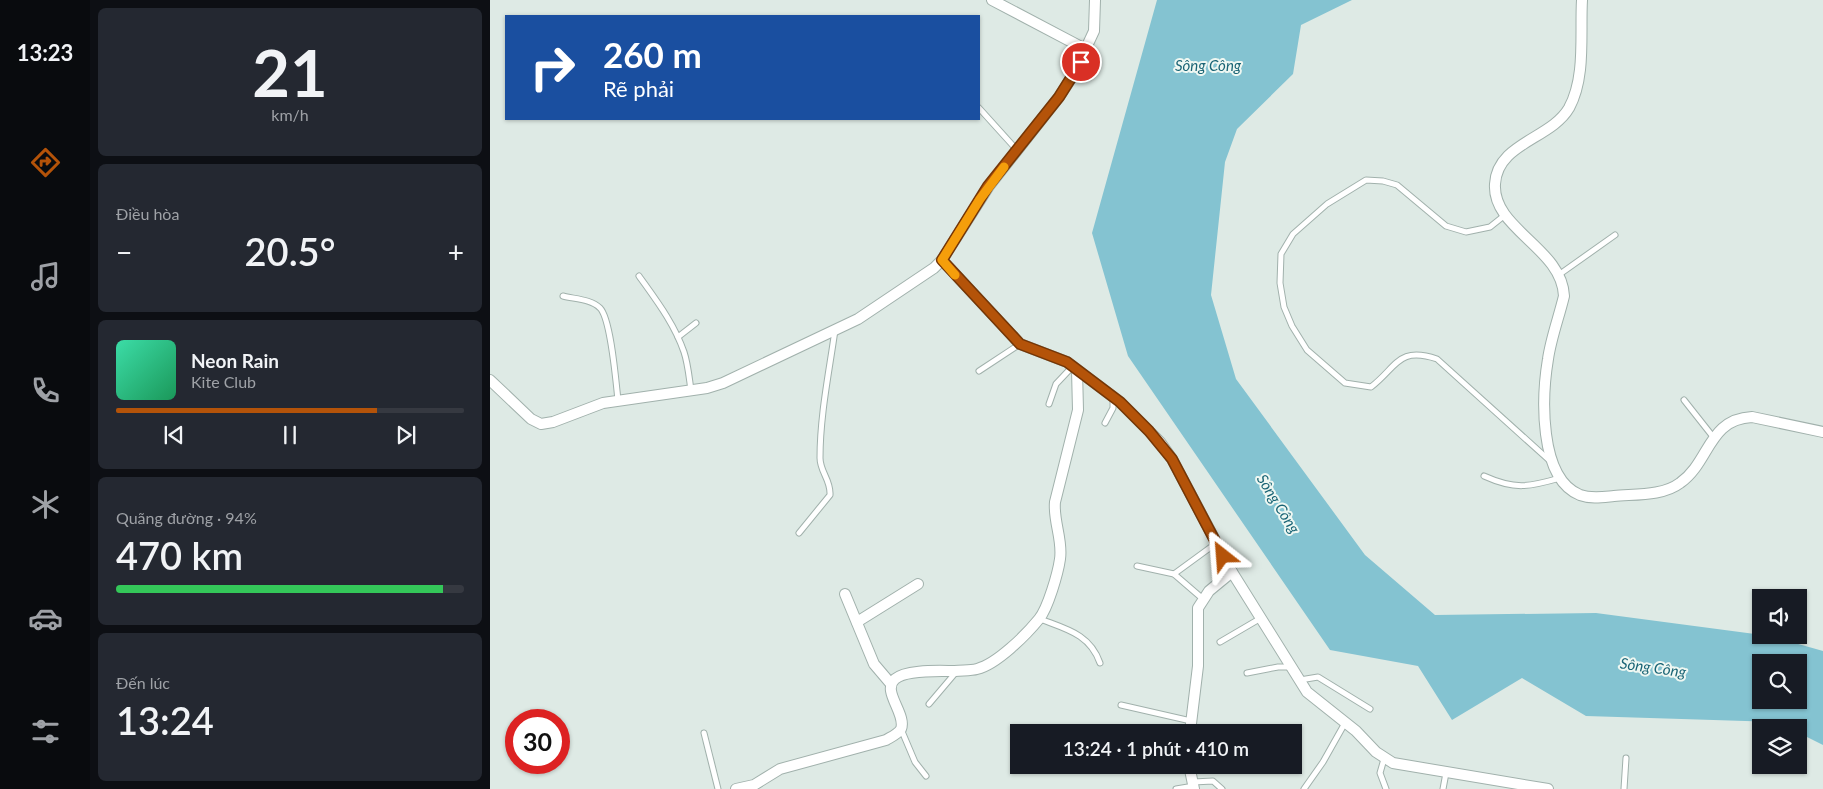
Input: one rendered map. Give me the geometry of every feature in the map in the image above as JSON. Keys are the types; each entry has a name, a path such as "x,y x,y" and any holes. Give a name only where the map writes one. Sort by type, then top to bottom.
{"street":[{"path":"992,0 1087,50"},
{"path":"490,380 531,418 541,424 553,422 597,405 723,383 873,310 934,268 942,260 980,199 1059,97 1087,50 1094,31 1095,0"},
{"path":"1582,0 1578,84 1574,98 1567,111 1557,121 1516,149 1497,171 1494,186 1502,217 1553,264 1560,274 1564,296 1549,352 1547,370 1545,431 1553,464 1570,489 1581,495 1593,497 1662,492 1681,483 1690,475 1714,438 1729,422 1740,418 1752,417 1823,432"},
{"path":"942,260 1020,344 1059,358 1075,368 1127,408 1166,451 1232,572 1312,697 1345,723 1384,759 1498,784 1548,789"},
{"path":"891,684 901,675 908,673 977,669 989,664 1001,656 1039,618 1045,608 1060,560 1061,549 1054,514 1055,502 1078,410 1075,368"},
{"path":"1191,724 1198,666 1198,608 1203,599 1232,572"},
{"path":"857,622 918,584"},
{"path":"736,789 755,787 780,769 886,740 901,729 901,721 891,684 874,664 845,594"}],"lane":[{"path":"980,109 1017,150"},
{"path":"1502,217 1490,227 1466,232 1446,226 1397,185 1383,181 1366,180 1327,204 1293,234 1281,254 1280,284 1284,307 1307,350 1345,383 1371,387 1402,357 1420,353 1436,359 1553,464"},
{"path":"1560,274 1615,235"},
{"path":"639,276 662,307 678,337 684,353 691,390"},
{"path":"562,296 593,303 602,309 612,350 618,401"},
{"path":"678,337 696,323"},
{"path":"800,533 830,494 830,482 820,464 820,435 835,330"},
{"path":"979,371 1020,344"},
{"path":"1049,404 1056,384 1075,368"},
{"path":"1105,424 1113,408 1113,397"},
{"path":"1684,400 1714,438"},
{"path":"1484,476 1504,485 1527,487 1561,478"},
{"path":"1174,574 1211,547"},
{"path":"1137,566 1174,574 1203,599"},
{"path":"1039,618 1080,636 1092,645 1100,663"},
{"path":"1220,642 1261,618"},
{"path":"1247,673 1278,667 1293,668"},
{"path":"929,704 957,670"},
{"path":"1300,680 1318,677 1370,709"},
{"path":"1121,705 1192,721"},
{"path":"1304,789 1323,762 1345,723"},
{"path":"901,729 915,762 926,776"},
{"path":"704,733 718,789"},
{"path":"1624,789 1626,758"},
{"path":"1384,759 1380,773 1386,789"},
{"path":"1443,789 1446,773"},
{"path":"1176,789 1213,781 1222,789"}],"water":[{"name":"Sông Công","path":"1157,0 1352,0 1301,25 1293,74 1237,129 1225,162 1211,295 1236,379 1365,555 1435,615 1596,613 1752,634 1752,644 1798,644 1823,651 1823,745 1807,737 1807,719 1752,719 1752,721 1586,716 1522,678 1452,720 1418,666 1330,650 1128,356 1092,233"}],"slow traffic":[{"path":"955,275 942,260 988,186 1004,167"}],"route":[{"path":"1081,62 1059,97 988,186 942,260 1020,344 1067,362 1127,408 1160,442 1172,459 1223,556"}]}
